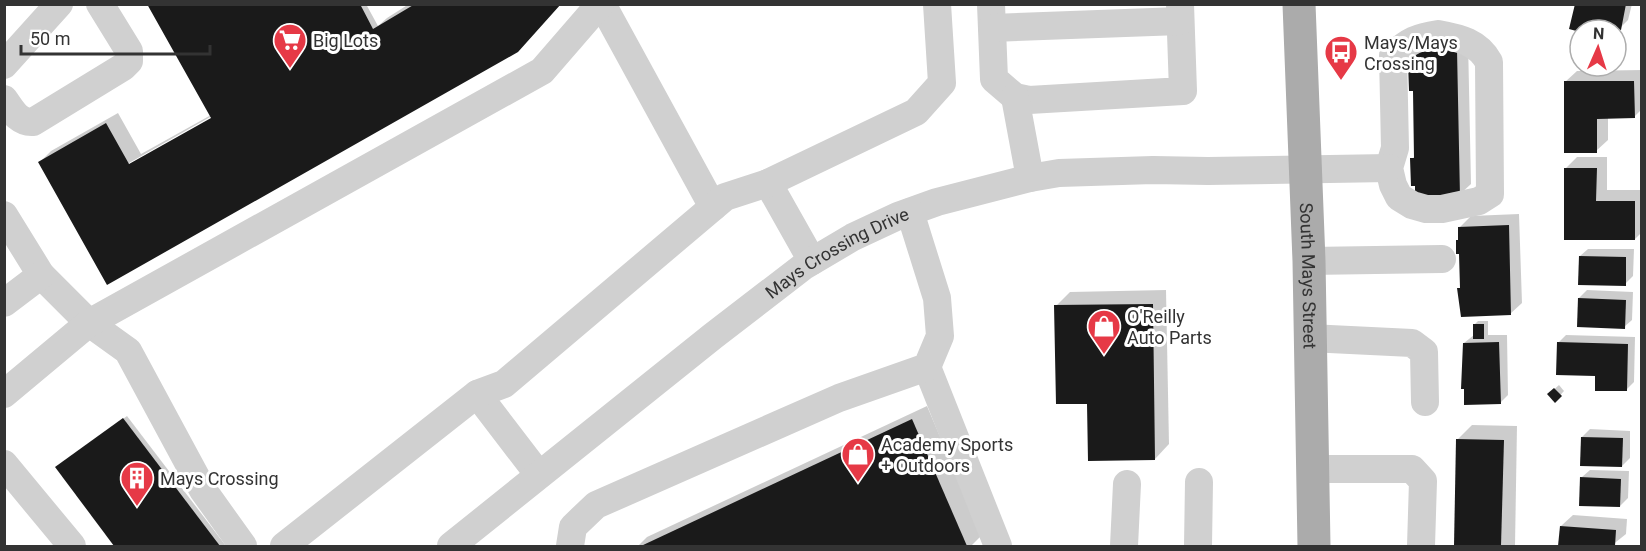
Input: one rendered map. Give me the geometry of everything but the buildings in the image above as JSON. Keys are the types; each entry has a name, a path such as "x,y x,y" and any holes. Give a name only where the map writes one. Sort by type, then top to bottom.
{"main road":[{"name":"South Mays Street","path":"1299,4 1309,261 1314,546"}],"street":[{"path":"4,65 59,4"},
{"path":"4,99 17,117 25,122 33,122 123,68 129,62 129,51 100,4"},
{"path":"4,394 89,323 542,71 601,4 713,207"},
{"path":"284,546 477,393 504,384 725,197 768,183 916,112 942,83 937,4"},
{"path":"1180,13 1183,91 1029,100 1015,98 994,79 991,16 1180,13"},
{"path":"1438,34 1471,43 1482,51 1489,63 1490,194 1479,201 1450,208 1426,208 1412,205 1399,197 1389,168 1395,147 1393,55 1407,42 1422,36 1438,34"},
{"path":"1015,98 1030,178"},
{"name":"Mays Crossing Drive","path":"451,546 713,336 812,261 852,237 910,212 937,202 1030,178 1059,173 1389,168"},
{"path":"768,183 812,261"},
{"path":"910,212 938,307 940,336 927,367 998,546"},
{"path":"4,215 41,275 89,323 128,351 203,490 243,546"},
{"path":"1309,261 1442,259"},
{"path":"4,303 41,275"},
{"path":"1310,338 1412,343 1424,352 1425,402"},
{"path":"570,546 573,526 596,505 839,398 927,367"},
{"path":"477,393 539,475"},
{"path":"1312,469 1412,469 1423,481 1421,546"},
{"path":"7,472 72,546"},
{"path":"1198,546 1199,482"},
{"path":"1124,546 1127,484"}],"place":[{"name":"Big Lots","path":"290,69"},
{"name":"Mays/Mays Crossing","path":"1341,81"},
{"name":"O'Reilly Auto Parts","path":"1104,355"},
{"name":"Academy Sports + Outdoors","path":"858,483"},
{"name":"Mays Crossing","path":"137,507"}]}
